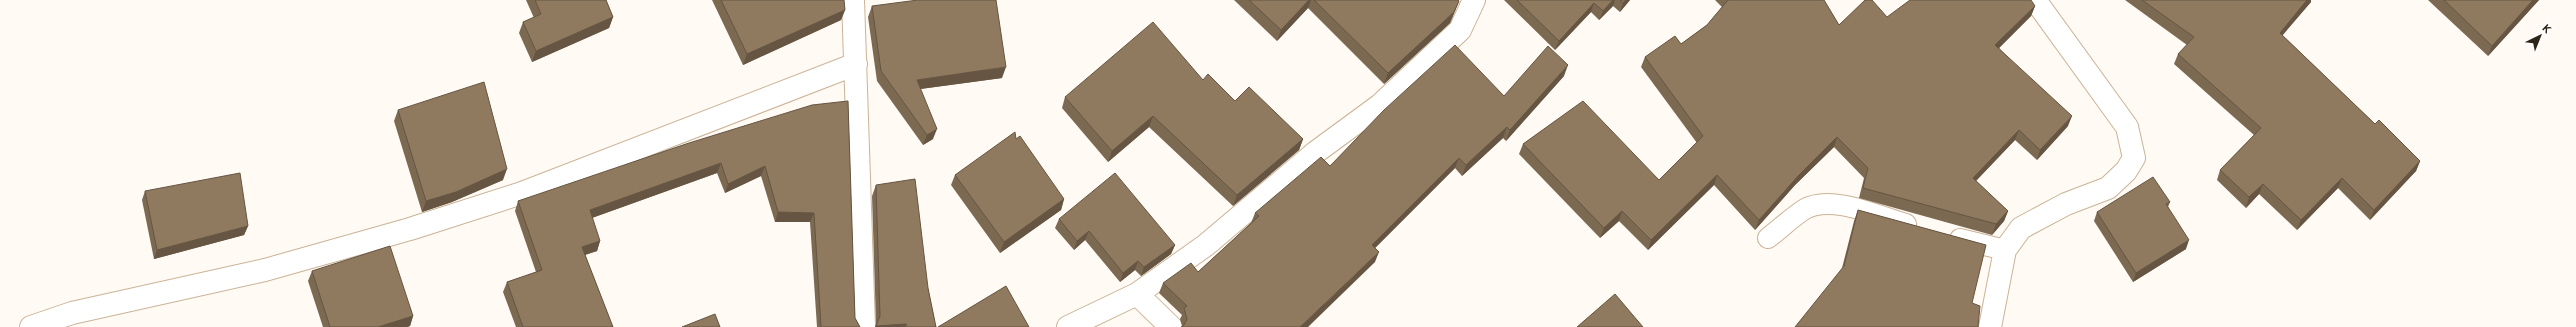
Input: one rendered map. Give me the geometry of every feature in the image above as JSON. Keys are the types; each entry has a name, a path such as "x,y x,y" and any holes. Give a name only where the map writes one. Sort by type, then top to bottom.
{"street":[{"path":"853,0 864,327"},
{"path":"1068,327 1136,294 1206,245 1316,152 1380,105 1460,30 1474,0"},
{"path":"1990,327 2005,250 2021,228 2041,215 2108,188 2126,171 2134,158 2127,127 2035,0"},
{"path":"31,327 80,312 264,270 410,229 522,193 856,64"},
{"path":"1136,294 1171,327"}],"lane":[{"path":"1768,238 1805,209 1818,204 1832,203 1921,228"},
{"path":"1944,234 2005,250"}],"building":[{"path":"535,0 606,0 613,17 536,51 523,22 541,14"},
{"path":"721,0 844,0 845,10 747,54"},
{"path":"918,0 996,0 1006,67 917,80 937,129 927,135 881,71 872,6"},
{"path":"1249,0 1309,0 1281,30"},
{"path":"1314,0 1459,1 1454,12 1388,73"},
{"path":"1517,0 1613,0 1603,11 1594,3 1559,41"},
{"path":"1728,0 1824,0 1839,25 1865,0 1872,0 1887,17 1910,0 2031,0 2035,6 1995,45 2072,116 2040,150 2019,130 1973,178 2008,211 1996,224 1863,188 1868,168 1837,137 1799,175 1759,220 1717,175 1651,240 1622,211 1604,228 1523,144 1583,101 1659,180 1703,136 1645,57 1675,36 1681,44 1707,25"},
{"path":"2142,0 2307,0 2280,33 2375,124 2379,120 2420,161 2374,210 2342,178 2301,220 2263,184 2249,197 2220,170 2261,128 2178,54 2194,37"},
{"path":"2444,0 2533,0 2492,46"},
{"path":"1153,22 1203,80 1208,74 1235,101 1249,87 1303,139 1237,195 1153,116 1112,151 1065,97"},
{"path":"1455,45 1504,96 1548,46 1568,65 1510,130 1507,127 1466,165 1459,158 1372,245 1379,252 1300,327 1181,327 1187,319 1184,308 1187,306 1163,283 1191,263 1198,272 1259,216 1255,213 1321,157 1330,166 1384,110"},
{"path":"484,82 507,169 456,192 426,201 398,110"},
{"path":"848,101 855,318 860,327 821,327 814,213 778,212 765,166 728,184 721,163 590,210 600,241 582,247 613,327 523,327 507,282 542,270 518,201 689,143 812,105"},
{"path":"1015,132 1016,139 1020,136 1064,199 1004,242 955,175"},
{"path":"240,173 248,226 157,250 145,191"},
{"path":"1115,173 1175,245 1144,267 1138,261 1123,273 1089,231 1077,241 1059,219"},
{"path":"2153,177 2170,202 2166,204 2189,240 2136,273 2097,212"},
{"path":"915,179 928,288 936,327 907,327 906,324 876,326 880,316 876,185"},
{"path":"1858,210 1986,245 1972,303 1980,306 1978,327 1795,327 1844,266"},
{"path":"390,246 413,316 378,327 330,327 312,271"},
{"path":"1006,286 1029,327 938,327"},
{"path":"1615,294 1643,327 1577,327"},
{"path":"715,314 720,327 682,327"}]}
